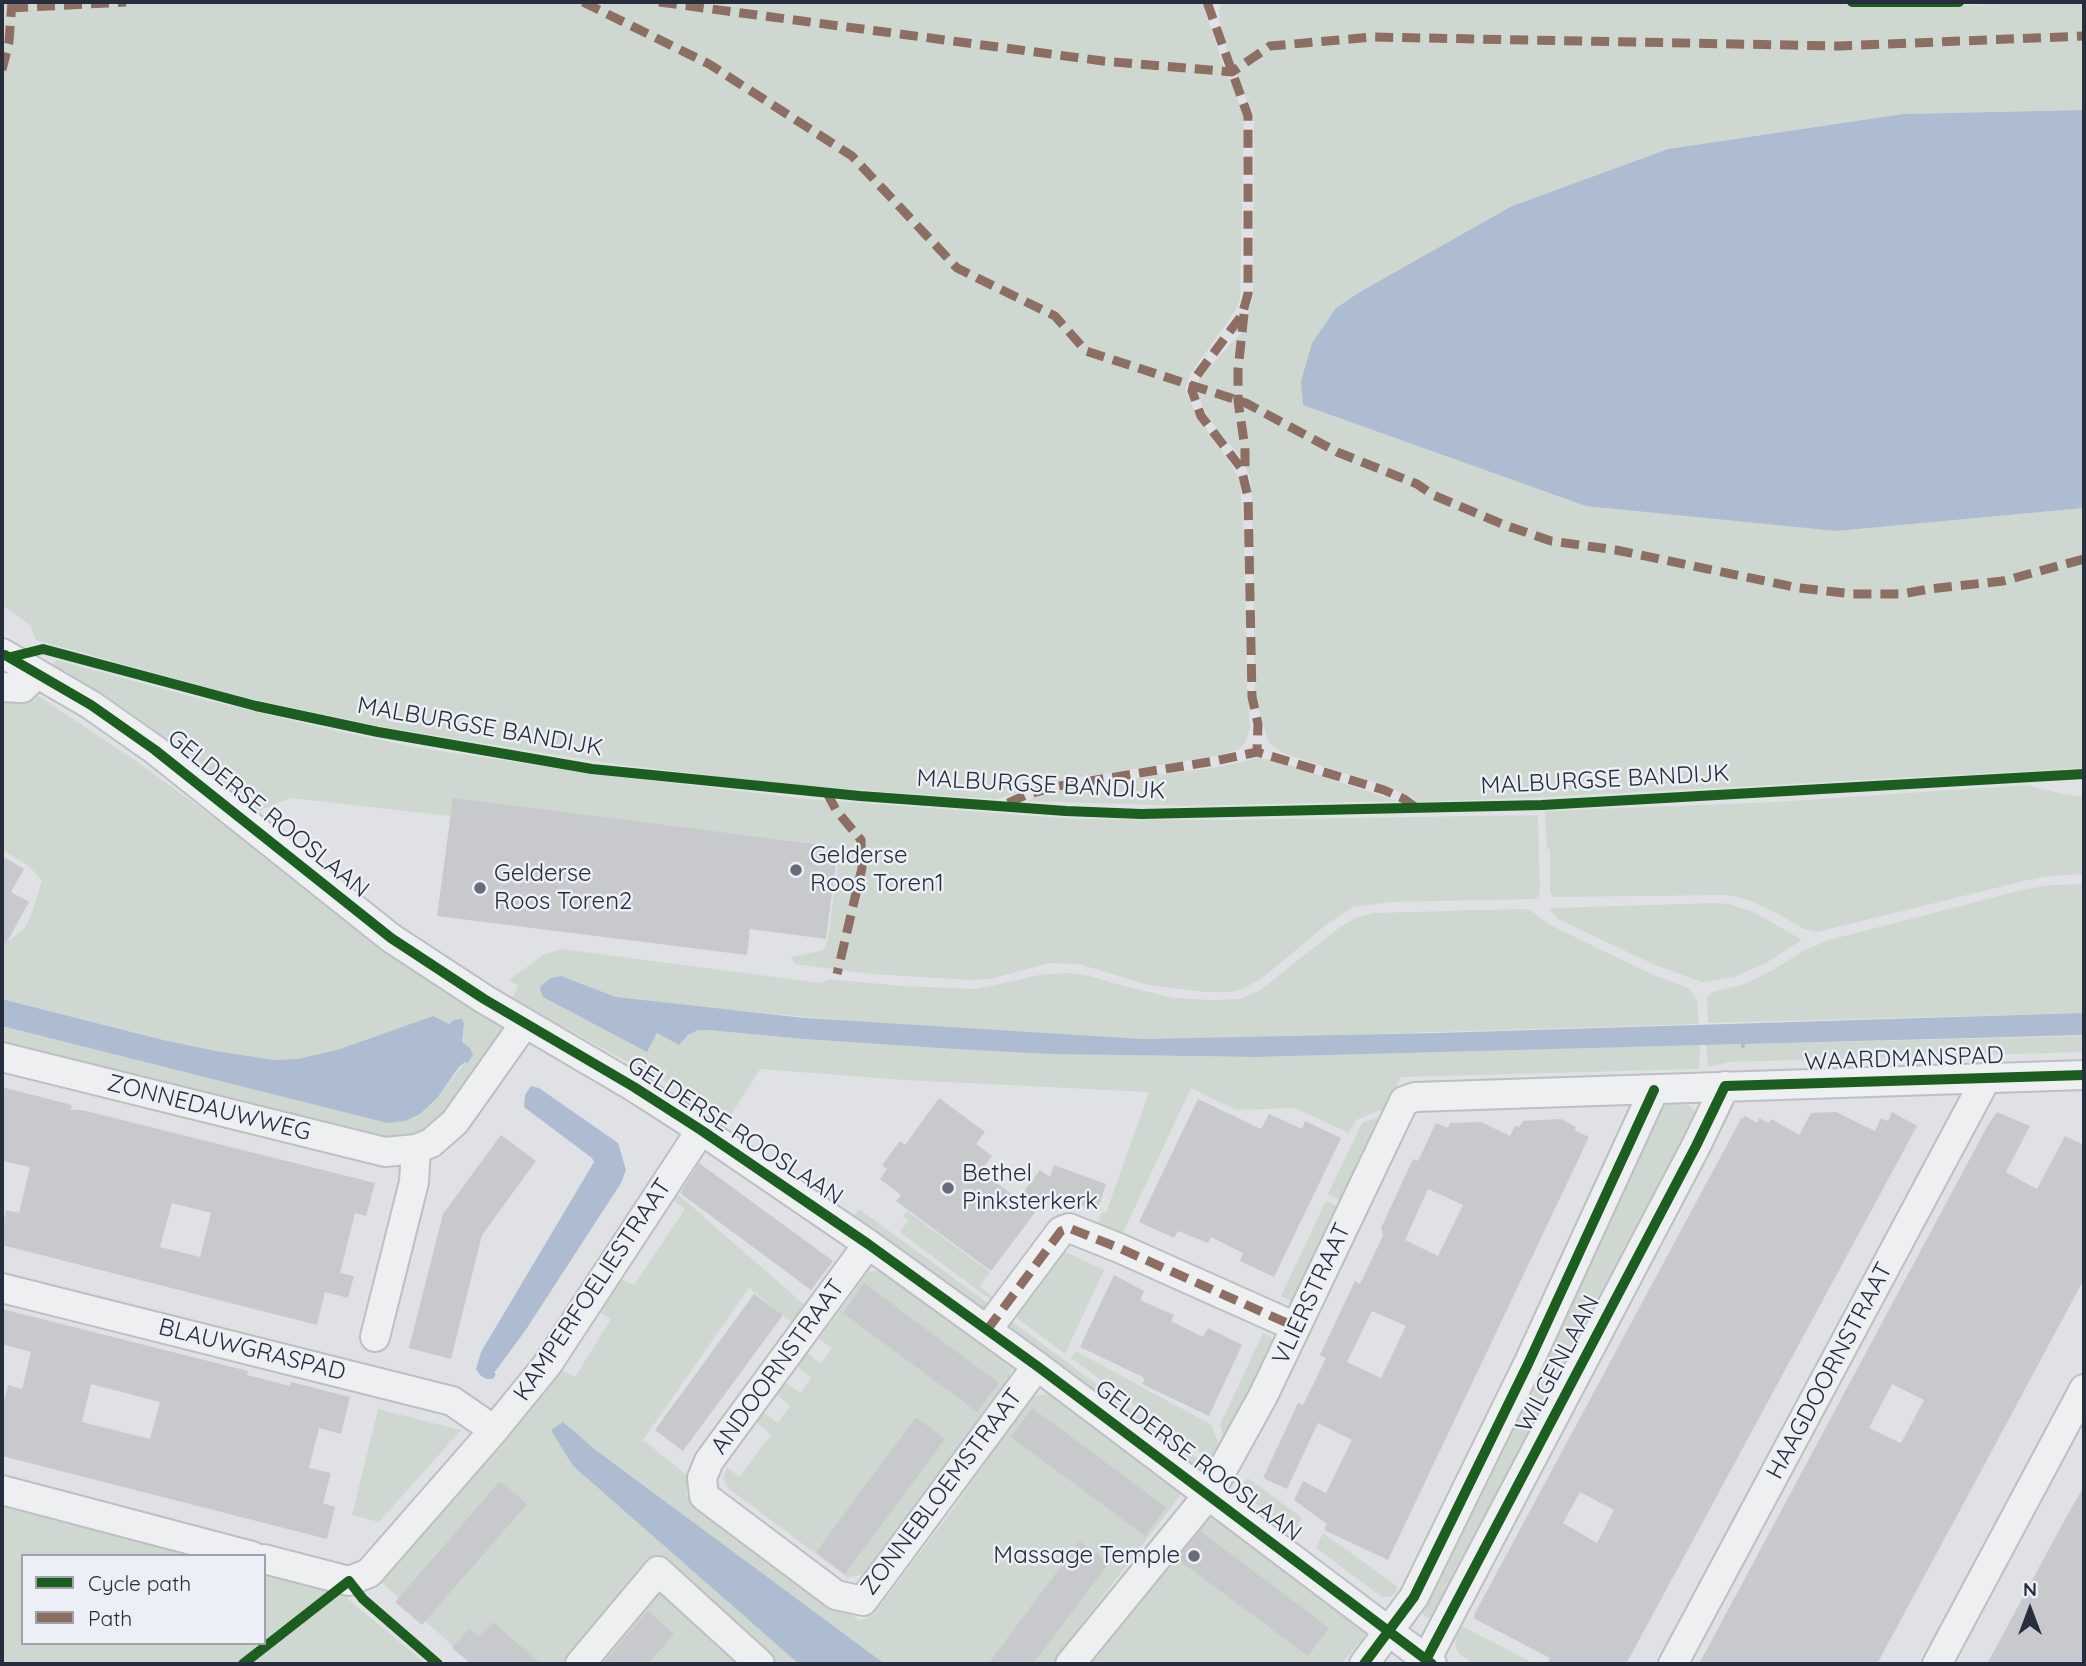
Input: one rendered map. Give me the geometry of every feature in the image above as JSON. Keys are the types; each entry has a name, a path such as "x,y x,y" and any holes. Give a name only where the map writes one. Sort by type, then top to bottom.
{"street":[{"name":"GELDERSE ROOSLAAN","path":"2,653 91,705 155,750 391,938 525,1023 634,1087 868,1244 1209,1494 1429,1662"},
{"path":"2,687 22,688 37,674"},
{"name":"ZONNEDAUWWEG","path":"2,1057 385,1152 416,1149 431,1143 455,1122 525,1023"},
{"name":"WAARDMANSPAD","path":"1415,1097 2084,1075"},
{"name":"HAAGDOORNSTRAAT","path":"1673,1664 1987,1077"},
{"name":"WILGENLAAN","path":"1429,1662 1725,1086"},
{"name":"WILGENLAAN","path":"1364,1664 1414,1597 1528,1364 1654,1090"},
{"name":"VLIERSTRAAT","path":"1070,1664 1209,1494 1263,1396 1404,1101 1415,1097"},
{"name":"KAMPERFOELIESTRAAT","path":"266,1560 349,1581 369,1573 547,1365 701,1130"},
{"path":"375,1337 414,1182 416,1149"},
{"path":"987,1330 1061,1231 1069,1228 1296,1327"},
{"name":"ANDOORNSTRAAT","path":"704,1496 702,1478 709,1461 868,1244"},
{"name":"BLAUWGRASPAD","path":"2,1287 452,1401 494,1430"},
{"name":"ZONNEBLOEMSTRAAT","path":"704,1496 836,1595 863,1601 1037,1366"},
{"path":"1937,1664 2084,1389"},
{"path":"2,1490 244,1554"},
{"path":"580,1664 658,1571 760,1664"}],"shaded area":[{"path":"2,2 1202,2 1244,115 1240,299 1234,313 1191,373 1185,389 1196,415 1233,467 1240,482 1250,728 1246,741 1240,749 1217,756 1057,781 997,799 786,784 614,764 389,728 246,698 36,640 31,627 2,605"},
{"path":"1220,2 1821,2 1858,6 1922,6 2084,2 2084,110 1903,114 1668,149 1512,206 1336,308 1312,343 1301,381 1837,531 2084,508 2084,768 1416,802 1414,798 1388,787 1285,754 1272,746 1268,741 1255,698 1250,477 1239,455 1208,418 1197,387 1200,377 1242,332 1253,296 1254,118 1228,54 1219,18"},
{"path":"56,660 193,697 419,748 602,775 808,799 1076,819 1218,820 1538,815 1540,893 1536,899 1391,902 1353,907 1326,925 1261,979 1230,992 1205,992 1148,985 1079,964 1050,963 990,979 971,980 870,974 795,964 791,957 824,950 828,939 840,846 760,837 526,834 449,824 450,816 291,798 255,812 142,723 53,665"},
{"path":"34,693 136,761 257,849 382,948 496,1019 504,1028 504,1041 477,1081 430,1128 415,1135 384,1141 2,1047 2,1026 387,1123 438,1097 465,1062 470,1048 462,1042 464,1024 449,1024 433,1016 340,1049 298,1059 274,1060 159,1039 2,999 2,941 10,940 24,929 42,881 29,866 2,850 2,696"},
{"path":"1258,758 1274,760 1397,801 1182,806 1029,801 1032,797 1086,785 1218,767"},
{"path":"2027,785 2084,797 2084,874 2028,880 1817,932 1804,929 1749,900 1728,895 1555,897 1550,893 1550,849 1547,849 1545,811 1774,802"},
{"path":"2084,884 2084,1013 1708,1023 1707,998 1712,992 1744,984 1803,951 1829,940 2022,890 2050,885"},
{"path":"1716,903 1754,912 1802,940 1766,963 1735,977 1702,982 1655,965 1558,919 1550,911 1553,908"},
{"path":"1530,910 1550,925 1651,974 1690,989 1697,1000 1699,1024 1142,1039 879,1024 680,1005 616,997 564,977 679,1045 688,1035 698,1030 708,1030 954,1049 1159,1056 1255,1057 1700,1045 1699,1069 1401,1077 1386,1108 1356,1120 1349,1133 1295,1108 1236,1110 1191,1088 1122,1235 1097,1225 1102,1212 1106,1213 1149,1092 905,1080 760,1069 731,1115 640,1069 512,998 518,986 509,980 543,955 561,949 821,983 828,979 977,989 1039,975 1070,973 1174,998 1240,999 1259,991 1340,927 1357,917 1374,913"},
{"path":"2084,1036 2084,1052 1730,1062 1708,1067 1706,1045 1741,1044 1741,1047 1745,1044"},
{"path":"1686,1101 1697,1114 1434,1619 1423,1616 1422,1606 1662,1103"},
{"path":"1378,1117 1340,1200 1328,1194 1362,1123"},
{"path":"674,1191 807,1307 795,1325 749,1288 643,1440 688,1476 686,1494 706,1515 841,1609 860,1620 873,1615 956,1505 1031,1396 1048,1394 1182,1493 1051,1664 885,1664 597,1451 563,1422 573,1466 799,1664 763,1664 653,1567 570,1664 473,1664 381,1582 560,1369 575,1377 611,1319 597,1311 619,1278 634,1285 685,1209 670,1198"},
{"path":"1326,1201 1337,1206 1319,1243 1323,1253 1319,1261 1309,1263 1291,1301 1281,1296"},
{"path":"859,1209 992,1306 987,1313 854,1216"},
{"path":"907,1211 990,1272 980,1287 997,1300 995,1303 900,1232 908,1221 903,1217"},
{"path":"1061,1250 1104,1270 1065,1354 1013,1315"},
{"path":"881,1270 1012,1368 1010,1376 878,1563 865,1574 848,1578 728,1488 723,1479 727,1467 739,1477 771,1435 755,1421 763,1412 778,1423 790,1406 775,1393 784,1382 801,1393 811,1378 796,1365 806,1352 821,1364 832,1348 819,1339 868,1272"},
{"path":"1010,1320 1208,1466 1204,1473 1005,1326"},
{"path":"1263,1333 1274,1339 1225,1440 1220,1425"},
{"path":"1076,1351 1212,1425 1220,1449 1217,1457 1207,1458 1071,1358"},
{"path":"378,1409 461,1430 379,1522 352,1515"},
{"path":"1248,1478 1302,1518 1294,1532 1245,1495 1244,1483"},
{"path":"2,1500 215,1554 21,1554 21,1645 266,1645 266,1567 329,1583 426,1664 2,1664"},
{"path":"1209,1514 1317,1589 1366,1630 1364,1638 1341,1664 1088,1664 1201,1518"},
{"path":"1323,1533 1397,1586 1396,1593 1390,1597 1382,1597 1316,1548"},
{"path":"663,1583 756,1664 599,1664"},
{"path":"1462,1626 1535,1664 1474,1664 1458,1653 1456,1648 1455,1640"}],"water":[{"path":"2084,110 2084,508 1837,531 1586,506 1303,405 1301,381 1312,343 1336,308 1512,206 1668,149 1903,114"},
{"path":"561,976 616,997 805,1018 1142,1039 1437,1033 2084,1013 2084,1035 1745,1044 1745,1047 1741,1048 1741,1044 1255,1057 1052,1054 698,1030 688,1035 679,1045 657,1033 647,1052 543,997 541,986 551,978"},
{"path":"2,999 159,1039 274,1060 298,1059 340,1049 433,1016 449,1024 462,1019 462,1042 470,1048 473,1055 468,1063 465,1062 459,1067 438,1097 420,1114 405,1121 387,1123 2,1026"},
{"path":"531,1086 539,1088 618,1143 626,1170 621,1183 525,1331 494,1373 496,1374 493,1379 486,1379 476,1369 481,1352 594,1162 524,1107 525,1095"},
{"path":"563,1422 597,1451 885,1664 799,1664 573,1466 551,1430"}],"building":[{"path":"453,798 838,847 826,939 750,929 747,955 437,916"},
{"path":"2,856 24,869 11,892 29,902 2,951"},
{"path":"2,1087 72,1105 71,1110 82,1110 375,1183 366,1216 355,1213 340,1273 354,1276 348,1298 325,1292 317,1325 2,1245 6,1210 19,1213 30,1167 2,1161","holes":["172,1203 211,1213 200,1257 160,1247"]},
{"name":"Bethel Pinksterkerk","path":"939,1098 985,1132 976,1144 992,1156 981,1171 1013,1195 1019,1198 1040,1170 1050,1177 1054,1165 1106,1184 1097,1211 1049,1194 991,1271 896,1201 901,1195 880,1179 887,1169 882,1165 900,1141 905,1145"},
{"path":"1198,1099 1261,1129 1269,1114 1302,1129 1305,1121 1341,1138 1274,1277 1240,1261 1243,1253 1211,1237 1208,1243 1178,1231 1174,1238 1139,1222"},
{"path":"1836,1112 1875,1131 1881,1118 1888,1121 1892,1112 1917,1126 1626,1664 1547,1664 1550,1658 1475,1619 1474,1615 1742,1117 1757,1123 1759,1118 1769,1123 1771,1119 1799,1135 1811,1113","holes":["1580,1492 1614,1510 1597,1543 1563,1523"]},
{"path":"1997,1112 2030,1126 2006,1172 2037,1189 2065,1136 2084,1145 2084,1279 1980,1473 1877,1664 1699,1664","holes":["1892,1384 1924,1400 1901,1443 1869,1428"]},
{"path":"1561,1119 1576,1127 1574,1130 1589,1137 1388,1560 1324,1530 1327,1524 1294,1500 1303,1481 1326,1493 1352,1440 1318,1423 1287,1489 1263,1478 1298,1403 1303,1405 1326,1358 1320,1355 1355,1281 1360,1284 1383,1236 1381,1228 1413,1159 1418,1161 1436,1123 1448,1128 1450,1123 1481,1122 1510,1136 1515,1126 1519,1127 1523,1121","holes":["1428,1189 1463,1205 1438,1256 1405,1240","1372,1311 1406,1326 1381,1378 1347,1362"]},
{"path":"501,1135 536,1161 482,1235 451,1359 409,1348 443,1214"},
{"path":"699,1163 833,1261 811,1290 680,1193"},
{"path":"1114,1275 1144,1291 1140,1300 1174,1315 1171,1321 1203,1337 1208,1328 1242,1345 1209,1416 1142,1384 1145,1378 1080,1347"},
{"path":"864,1283 999,1383 977,1412 843,1313"},
{"path":"754,1294 783,1315 683,1451 655,1430"},
{"path":"2,1309 248,1371 247,1375 290,1386 291,1382 350,1397 341,1434 319,1428 309,1468 331,1473 323,1503 335,1507 327,1539 2,1456 2,1408 8,1385 22,1389 31,1352 2,1344","holes":["91,1384 160,1402 150,1439 82,1422"]},
{"path":"1032,1408 1166,1507 1145,1536 1011,1437"},
{"path":"916,1417 945,1439 845,1574 816,1552"},
{"path":"500,1481 527,1504 422,1625 395,1602"},
{"path":"2084,1486 2084,1664 1987,1664 2063,1523"},
{"path":"1200,1531 1329,1628 1308,1656 1177,1559"},
{"path":"1080,1541 1109,1563 1033,1664 988,1664"},
{"path":"648,1611 674,1634 648,1664 602,1664"},
{"path":"493,1622 541,1664 471,1664 452,1648 469,1629 478,1637"}],"marked path":[{"path":"2,70 9,42 12,2"},
{"path":"10,8 126,2"},
{"path":"583,2 709,64 852,156 957,268 1055,316 1086,351 1246,403 1337,452 1417,484 1433,495 1502,524 1551,541 1616,550 1799,588 1853,594 1902,594 2003,581 2084,559"},
{"path":"659,2 1103,61 1232,72 1270,46 1373,37 1839,46 2084,36"},
{"path":"1207,2 1248,116 1248,294 1242,315 1195,378 1192,391 1201,416 1241,468 1248,497 1252,697 1258,724 1257,752"},
{"path":"1244,314 1238,370 1238,401 1245,448 1245,474"},
{"path":"1008,803 1058,786 1257,752 1384,790 1415,807"},
{"path":"827,793 836,810 861,840 862,868 837,974"},
{"path":"987,1330 1061,1231 1069,1228 1296,1327"}],"cycle path":[{"path":"1852,2 1959,2"},
{"name":"MALBURGSE BANDIJK","path":"11,657 43,649 256,706 378,732 592,769 860,796 1066,811 1141,814 1542,805 2084,774"},
{"path":"5,655 91,705 155,750 391,938 484,999 634,1087 868,1244 1037,1366 1432,1664"},
{"path":"1426,1660 1725,1086 2084,1075"},
{"path":"1364,1664 1414,1597 1528,1364 1654,1090"},
{"path":"243,1664 349,1581 363,1599 438,1664"}],"place":[{"name":"Gelderse Roos Toren1","path":"796,870"},
{"name":"Gelderse Roos Toren2","path":"480,888"},
{"name":"Bethel Pinksterkerk","path":"948,1188"},
{"name":"Massage Temple","path":"1194,1556"}]}
